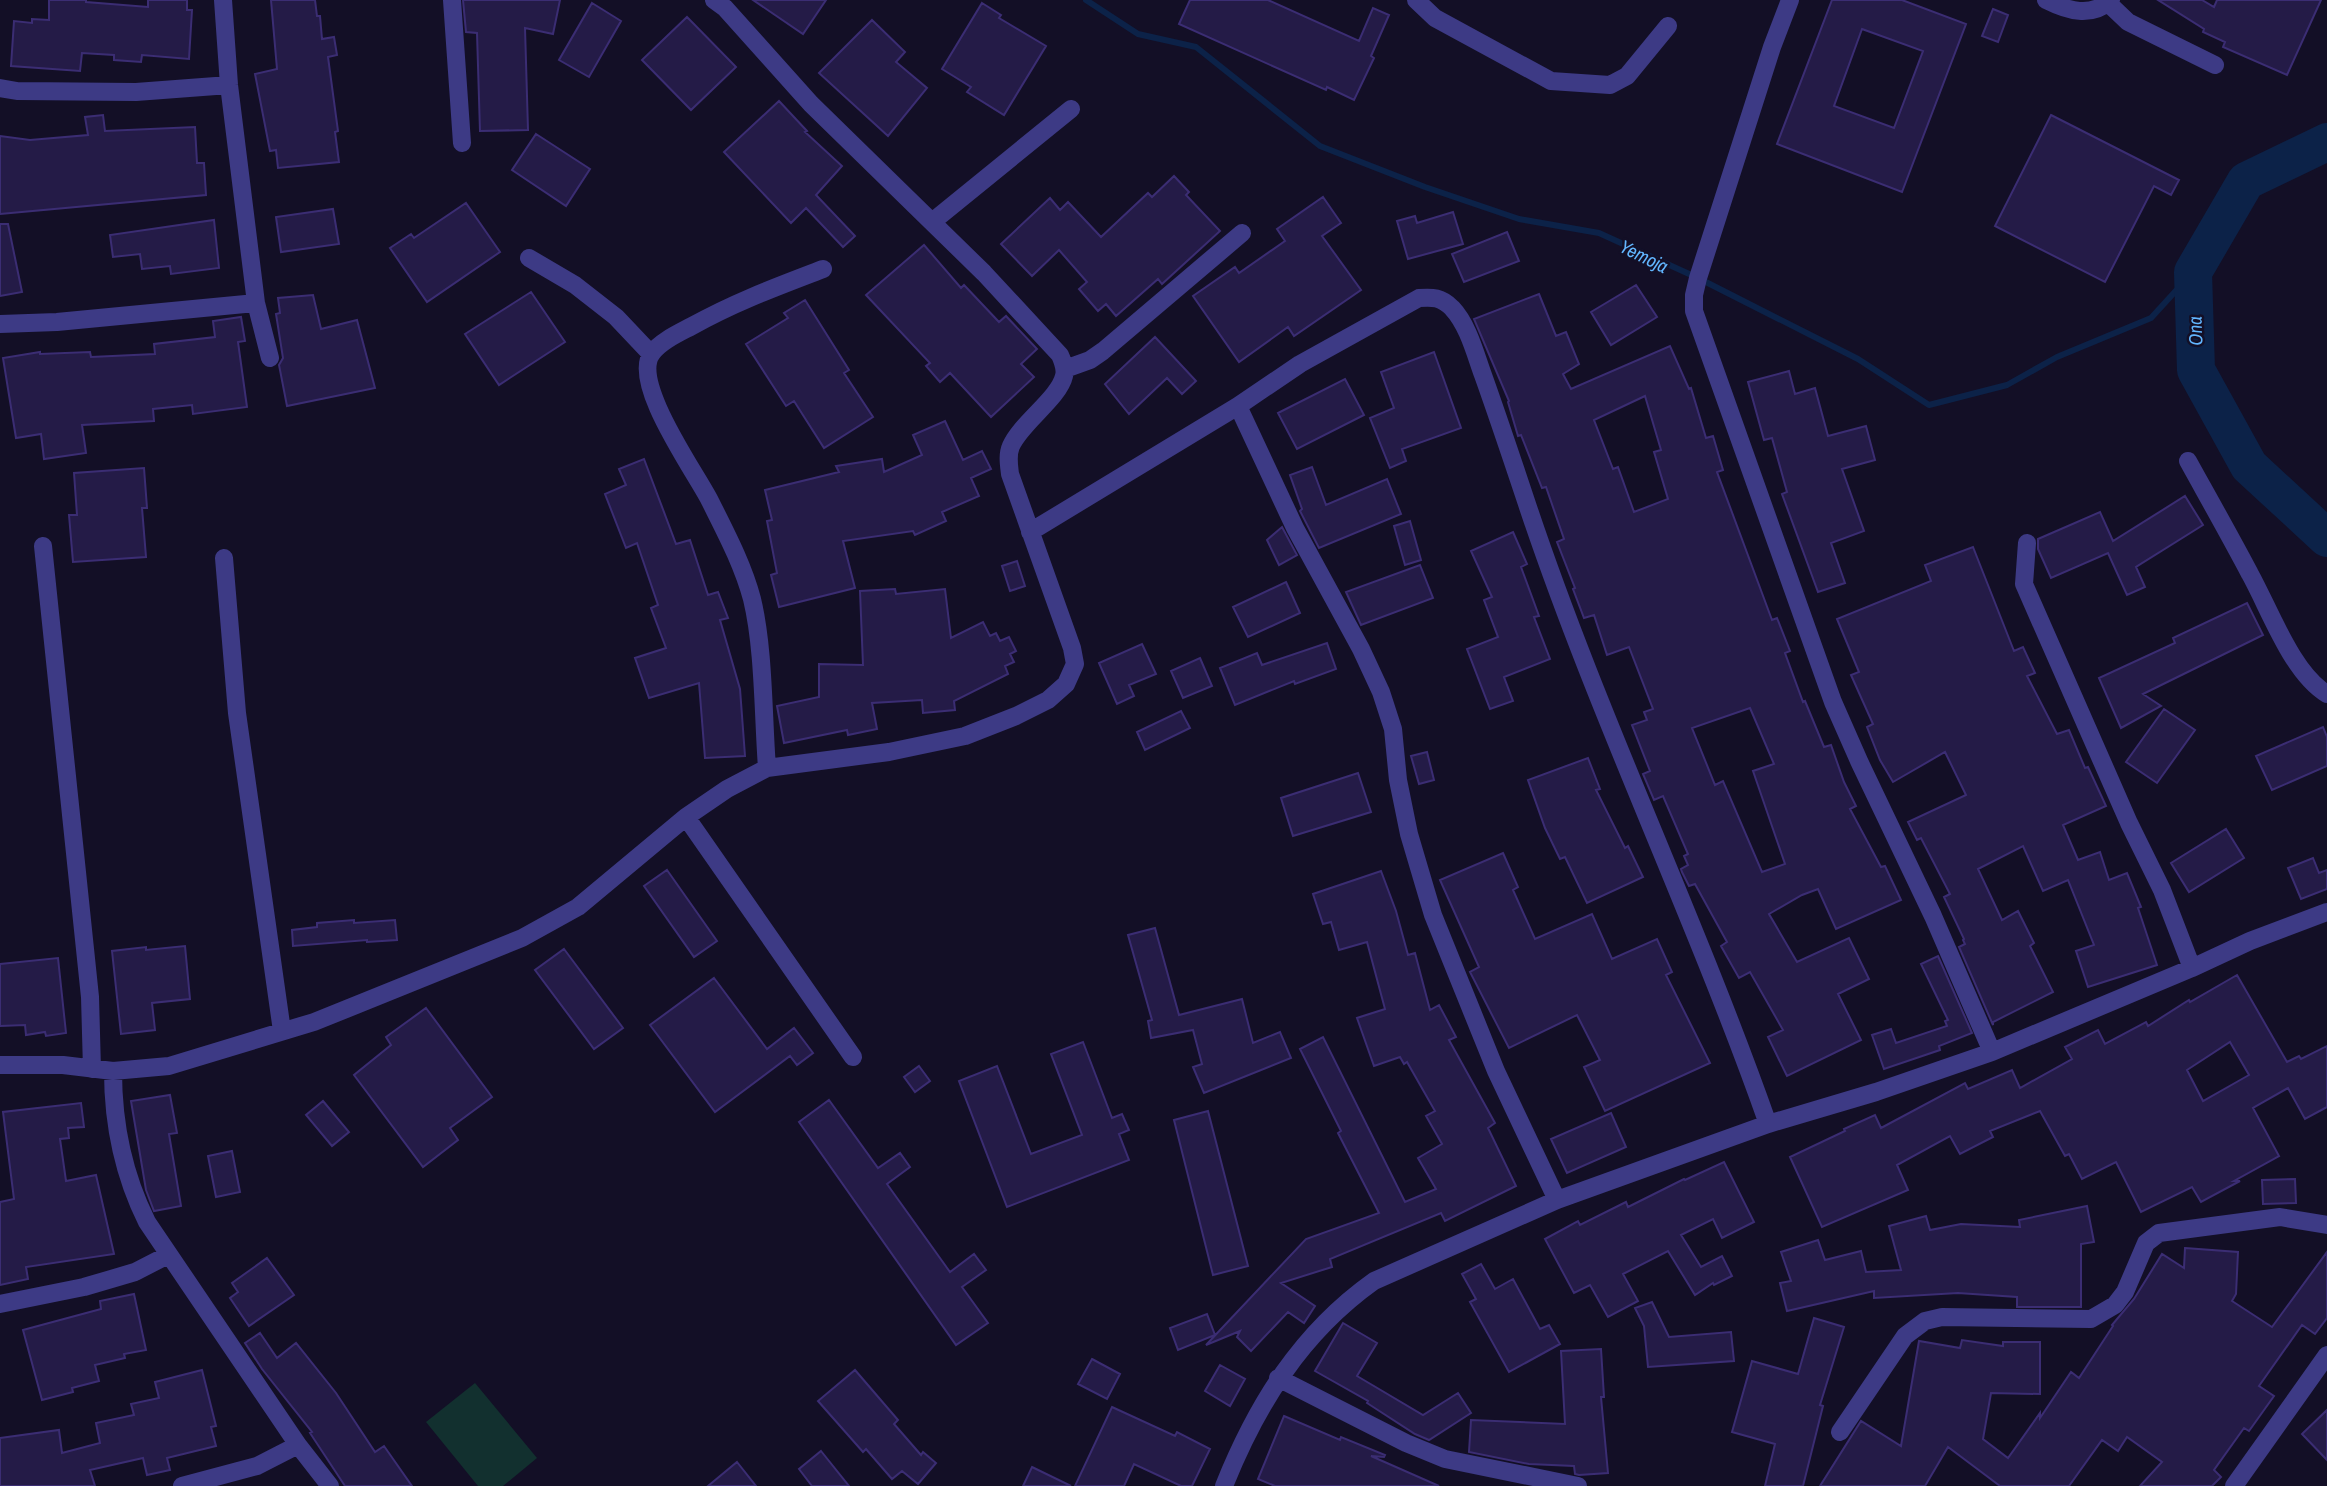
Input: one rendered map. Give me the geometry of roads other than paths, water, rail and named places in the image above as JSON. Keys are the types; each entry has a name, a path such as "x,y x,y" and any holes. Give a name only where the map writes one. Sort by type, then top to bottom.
{"street":[{"path":"223,0 229,85 256,303 270,358"},
{"path":"453,0 462,143"},
{"path":"0,1065 64,1065 113,1071 169,1066 314,1022 522,939 578,907 686,817 727,789 767,768 889,752 965,736 1048,700 1066,684 1074,664 1072,648 1010,474 1008,455 1011,445 1029,420 1064,380 1065,369 1060,355 932,222 811,104 725,8 714,0"},
{"path":"1416,0 1435,18 1551,81 1610,85 1627,76 1668,26"},
{"path":"1790,0 1772,47 1698,278 1694,312 1833,702 1858,761 1933,916 1992,1052"},
{"path":"2046,0 2062,8 2083,12 2107,4 2128,22 2215,65"},
{"path":"0,88 87,93 229,85"},
{"path":"932,222 1071,108"},
{"path":"1065,369 1090,360 1103,351 1242,233"},
{"path":"529,258 575,285 606,309 651,354"},
{"path":"767,768 758,632 752,598 739,561 708,498 668,431 647,370 651,354 674,336 732,304 822,269"},
{"path":"1030,532 1238,406 1300,364 1419,298 1437,296 1450,306 1458,316 1473,349 1544,554 1697,935 1768,1124"},
{"path":"0,324 256,303"},
{"path":"1238,406 1295,528 1361,649 1381,692 1393,729 1398,780 1409,834 1433,915 1496,1071 1557,1200"},
{"path":"2188,461 2252,576 2296,664 2310,682 2327,694"},
{"path":"2027,543 2024,584 2129,823 2162,890 2192,968"},
{"path":"43,546 90,997 92,1069"},
{"path":"224,558 237,713 282,1031"},
{"path":"686,817 853,1056"},
{"path":"1224,1486 1234,1460 1278,1378 1327,1320 1350,1298 1374,1281 1557,1200 1768,1124 1876,1092 1992,1052 2250,941 2327,912"},
{"path":"113,1071 113,1108 124,1168 141,1210 298,1446 330,1486"},
{"path":"1840,1432 1905,1336 1925,1321 1942,1317 2091,1319 2115,1306 2125,1292 2146,1243 2159,1233 2280,1217 2327,1225"},
{"path":"0,1304 84,1287 135,1272 169,1255"},
{"path":"2234,1486 2327,1354"},
{"path":"1278,1378 1406,1443 1445,1459 1578,1486"},
{"path":"182,1486 257,1466 298,1446"}],"waterway":[{"name":"Yemoja","path":"1086,0 1138,34 1196,47 1320,146 1425,187 1519,219 1599,233 1698,278 1858,359 1929,405 2007,385 2057,357 2151,318 2193,272"},
{"name":"Ona","path":"2327,142 2246,181 2193,272 2196,370 2249,466 2327,538"}]}
